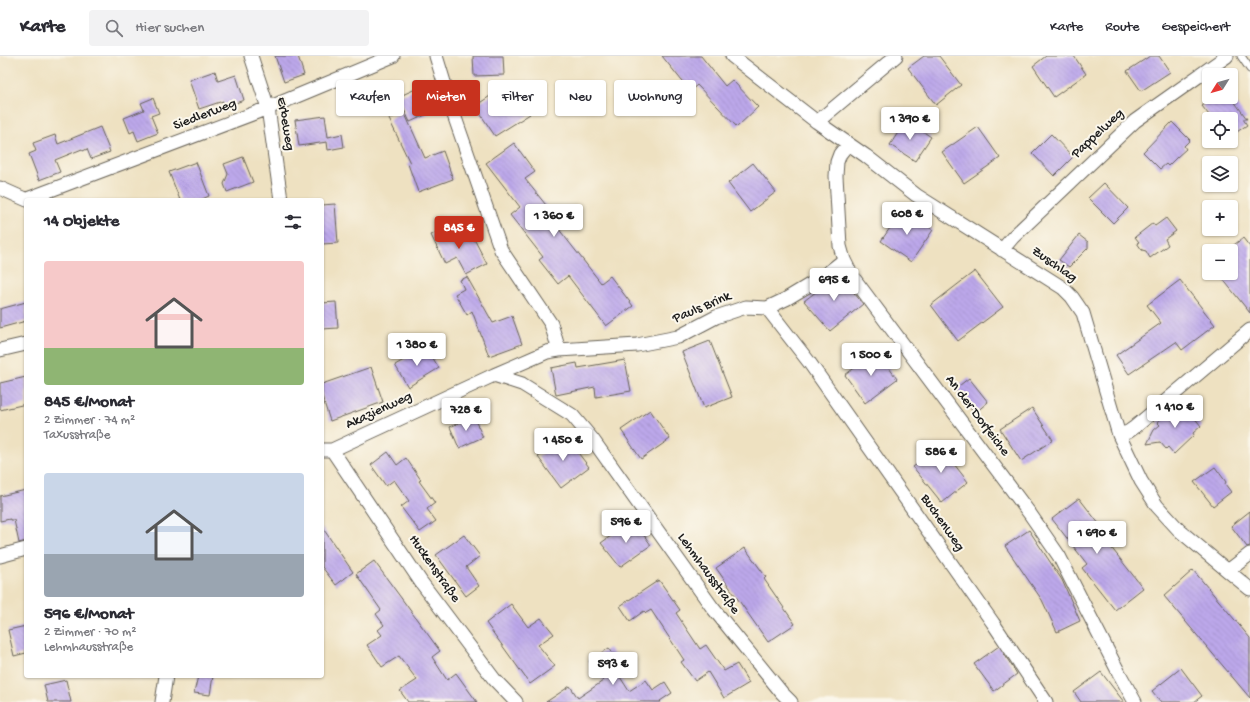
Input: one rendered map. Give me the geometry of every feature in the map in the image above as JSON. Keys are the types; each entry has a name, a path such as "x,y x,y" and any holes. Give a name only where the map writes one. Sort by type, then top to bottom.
{"street":[{"name":"Erbeweg","path":"251,56 268,108 281,198"},
{"name":"Siedlerweg","path":"32,198 268,108 393,56"},
{"path":"436,56 454,115 502,250 551,324 559,350"},
{"name":"Zuschlag","path":"732,56 817,122 866,156 916,195 1063,288 1072,297 1083,313 1120,435 1141,481 1157,506 1179,530 1250,588"},
{"path":"817,122 896,56"},
{"name":"Pappelweg","path":"1002,250 1013,237 1135,121 1227,56"},
{"name":"An der Dorfeiche","path":"848,144 840,154 837,162 836,176 840,246 844,260 852,276 1030,514 1055,550 1135,702"},
{"name":"Siedlerweg","path":"0,188 24,199"},
{"name":"Pauls Brink","path":"559,350 637,345 678,337 716,317 746,307 767,308 792,296 821,278 844,260"},
{"name":"Buchenweg","path":"767,308 818,375 993,623 1046,702"},
{"path":"1120,435 1135,427 1250,330"},
{"path":"0,350 24,344"},
{"name":"Akazienweg","path":"327,450 547,352 559,350"},
{"name":"Lehmhausstraße","path":"494,375 522,384 572,415 593,440 712,607 791,702"},
{"name":"Huckenstraße","path":"327,450 421,582 494,679 516,702"},
{"path":"0,556 24,550"},
{"path":"1228,571 1250,554"},
{"path":"162,702 166,678"}],"lane":[{"path":"1241,56 1250,69"}],"building":[{"path":"275,56 298,56 304,75 284,82"},
{"path":"473,56 503,56 504,75 474,76"},
{"path":"662,56 701,56 725,86 732,80 758,107 737,127 697,85 696,86 696,80 681,80"},
{"path":"924,56 939,56 961,85 936,105 908,68"},
{"path":"1046,56 1074,56 1086,74 1054,97 1033,66"},
{"path":"1150,56 1159,56 1170,72 1141,91 1127,71"},
{"path":"215,71 218,81 236,75 244,100 224,107 223,101 199,109 189,80"},
{"path":"412,91 412,116 423,116 410,122 404,110 404,94"},
{"path":"488,97 488,116 527,116 495,136 480,114 480,103"},
{"path":"153,98 159,113 151,116 158,133 138,141 134,131 130,133 124,118 144,110 141,103"},
{"path":"1205,104 1236,104 1247,119 1243,119 1247,125 1238,131 1238,112 1207,112 1202,106"},
{"path":"404,112 425,158 443,151 453,179 418,192 408,164 410,163 389,119 395,116 404,116"},
{"path":"325,116 328,137 342,134 344,147 328,150 327,142 299,146 295,120"},
{"path":"906,120 931,137 915,161 890,145"},
{"path":"1172,122 1190,140 1184,146 1186,149 1168,166 1166,164 1160,169 1143,152"},
{"path":"100,127 110,152 91,159 87,149 83,151 82,149 55,160 60,172 39,180 29,154 36,151 33,143 55,135 58,144"},
{"path":"978,127 1000,158 964,183 942,152"},
{"path":"1051,134 1073,157 1054,176 1032,153"},
{"path":"514,143 535,172 525,179 558,220 554,223 601,283 610,276 633,306 606,326 568,276 558,284 539,260 543,257 510,215 520,207 486,163"},
{"path":"243,157 253,182 227,192 224,184 228,174 224,164"},
{"path":"196,162 209,196 204,198 179,198 169,172"},
{"path":"753,163 776,192 750,212 728,183"},
{"path":"1104,183 1128,208 1113,223 1088,198"},
{"path":"335,204 338,243 324,244 324,205"},
{"path":"903,209 933,230 911,262 881,241"},
{"path":"1166,218 1176,231 1165,239 1168,245 1150,258 1146,251 1142,250 1137,243 1139,242 1135,237 1153,223 1155,226"},
{"path":"451,225 461,243 473,237 487,264 466,275 457,258 445,264 431,235"},
{"path":"1079,235 1088,242 1088,248 1069,267 1059,260"},
{"path":"1243,238 1250,247 1250,313 1224,280 1238,280 1238,244 1235,244"},
{"path":"975,271 1003,307 958,341 931,305"},
{"path":"839,274 863,304 830,331 804,301"},
{"path":"467,277 493,323 512,316 522,344 489,356 472,311 467,315 455,294 464,289 460,280"},
{"path":"1180,280 1215,325 1182,350 1176,342 1129,374 1116,355 1161,323 1147,305"},
{"path":"336,302 338,328 324,329 324,303"},
{"path":"24,303 24,322 0,328 0,309"},
{"path":"710,341 732,397 704,408 682,352"},
{"path":"426,347 439,368 408,387 395,365"},
{"path":"877,351 897,379 865,403 845,375"},
{"path":"625,360 631,391 596,397 595,387 556,395 551,368 577,363 578,368"},
{"path":"371,367 383,402 330,421 324,402 324,383"},
{"path":"24,377 24,404 0,410 0,383"},
{"path":"969,378 988,402 975,413 955,389"},
{"path":"1182,402 1201,426 1193,433 1194,435 1174,454 1168,447 1166,449 1160,442 1147,444 1154,430 1160,425 1157,422"},
{"path":"1032,408 1053,440 1021,461 1000,429"},
{"path":"650,410 670,439 641,459 621,430"},
{"path":"473,416 483,437 459,448 450,427"},
{"path":"565,436 589,467 561,488 538,457"},
{"path":"940,446 968,482 942,503 913,467"},
{"path":"388,452 397,465 406,458 421,480 419,481 435,503 427,509 436,521 420,532 401,507 409,501 394,480 386,486 371,465"},
{"path":"1215,467 1231,492 1213,506 1194,482"},
{"path":"24,490 24,542 19,543 14,520 10,519 0,521 0,496"},
{"path":"1079,498 1103,529 1099,532 1143,588 1115,610 1082,568 1087,564 1052,519"},
{"path":"1250,511 1250,546 1247,547 1231,526"},
{"path":"633,520 651,545 620,567 601,543"},
{"path":"324,530 353,572 336,585 324,570"},
{"path":"1029,530 1062,580 1080,621 1057,632 1042,600 1005,546"},
{"path":"464,535 480,556 466,567 479,586 466,596 436,555"},
{"path":"745,548 766,577 764,579 795,624 768,642 716,568"},
{"path":"374,561 440,651 432,657 447,680 456,673 477,702 408,702 400,691 417,680 399,656 382,667 367,645 382,635 378,630 384,625 376,614 381,610 356,574"},
{"path":"1193,570 1250,638 1250,698 1164,596"},
{"path":"659,580 680,610 676,613 700,649 706,645 724,671 737,664 749,683 724,698 708,672 695,681 681,662 684,660 651,610 646,613 644,611 630,621 620,606"},
{"path":"511,604 528,627 541,618 554,634 538,645 555,666 530,684 486,623"},
{"path":"24,626 24,654 14,656 8,630"},
{"path":"999,646 1017,674 994,691 974,664"},
{"path":"609,648 619,662 613,666 629,691 646,680 653,690 665,682 672,693 660,701 661,702 546,702 570,686 578,698 603,681 589,661"},
{"path":"1181,668 1202,696 1194,702 1161,702 1152,691"},
{"path":"1101,672 1124,702 1081,702 1074,692"},
{"path":"198,678 213,678 210,695 194,693"},
{"path":"66,680 71,702 48,702 44,685"}]}
